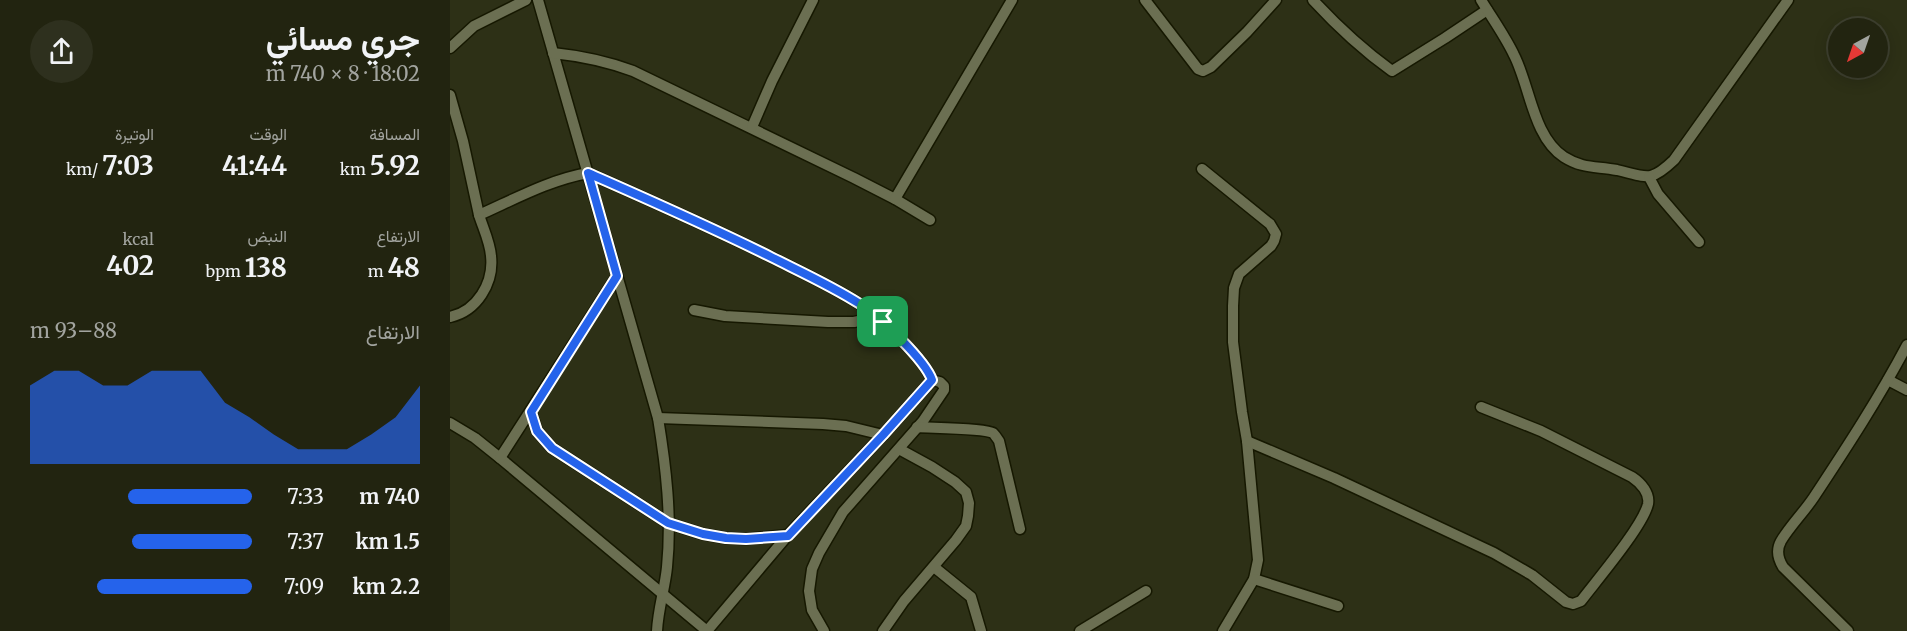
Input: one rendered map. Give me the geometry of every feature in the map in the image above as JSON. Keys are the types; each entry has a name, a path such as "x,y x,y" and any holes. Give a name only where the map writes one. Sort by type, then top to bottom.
{"street":[{"path":"450,48 474,26 526,0"},
{"path":"538,0 658,418 665,465 668,523 667,565 657,631"},
{"path":"752,128 772,81 813,0"},
{"path":"895,199 1012,0"},
{"path":"1145,0 1198,69 1203,71 1226,53 1276,0"},
{"path":"1313,0 1371,57 1392,71 1445,38 1484,5 1515,56 1534,112 1547,140 1555,150 1578,165 1589,168 1608,168 1649,177 1656,176 1674,160 1788,0"},
{"path":"450,39 461,36"},
{"path":"553,53 602,60 633,71 895,199 930,220"},
{"path":"450,94 479,215 490,250 491,272 484,292 476,302 466,311 450,317"},
{"path":"1202,169 1270,224 1276,234 1271,246 1239,274 1234,288 1233,342 1248,441 1258,560 1254,579 1223,631"},
{"path":"479,215 547,184 588,173 713,229 861,304 918,358 932,380"},
{"path":"1649,177 1658,194 1699,242"},
{"path":"500,458 617,276"},
{"path":"694,310 725,316 828,322 854,322 876,316"},
{"path":"1848,631 1783,567 1779,560 1779,543 1809,503 1888,380 1907,345"},
{"path":"824,631 812,610 810,600 812,569 843,512 899,449 944,390 940,381 932,380"},
{"path":"450,423 475,438 500,458 707,631 788,536 932,380"},
{"path":"1888,380 1907,390"},
{"path":"1248,441 1334,478 1484,548 1532,575 1566,602 1573,604 1581,601 1639,522 1648,503 1646,491 1640,482 1632,477 1541,430 1481,407"},
{"path":"531,412 537,431 552,448 668,523 703,534 726,538 788,536"},
{"path":"658,418 823,424 846,426 883,435"},
{"path":"917,427 973,430 993,434 999,441 1020,528"},
{"path":"883,631 904,601 966,526 969,503 966,492 955,482 899,449"},
{"path":"934,567 971,597 981,631"},
{"path":"1254,579 1338,606"},
{"path":"1080,631 1146,591"}],"route":[{"path":"588,173 792,267 861,304 883,322 925,366 932,380 788,536 726,538 703,534 668,523 552,448 537,431 531,412 617,276 588,173"}]}
